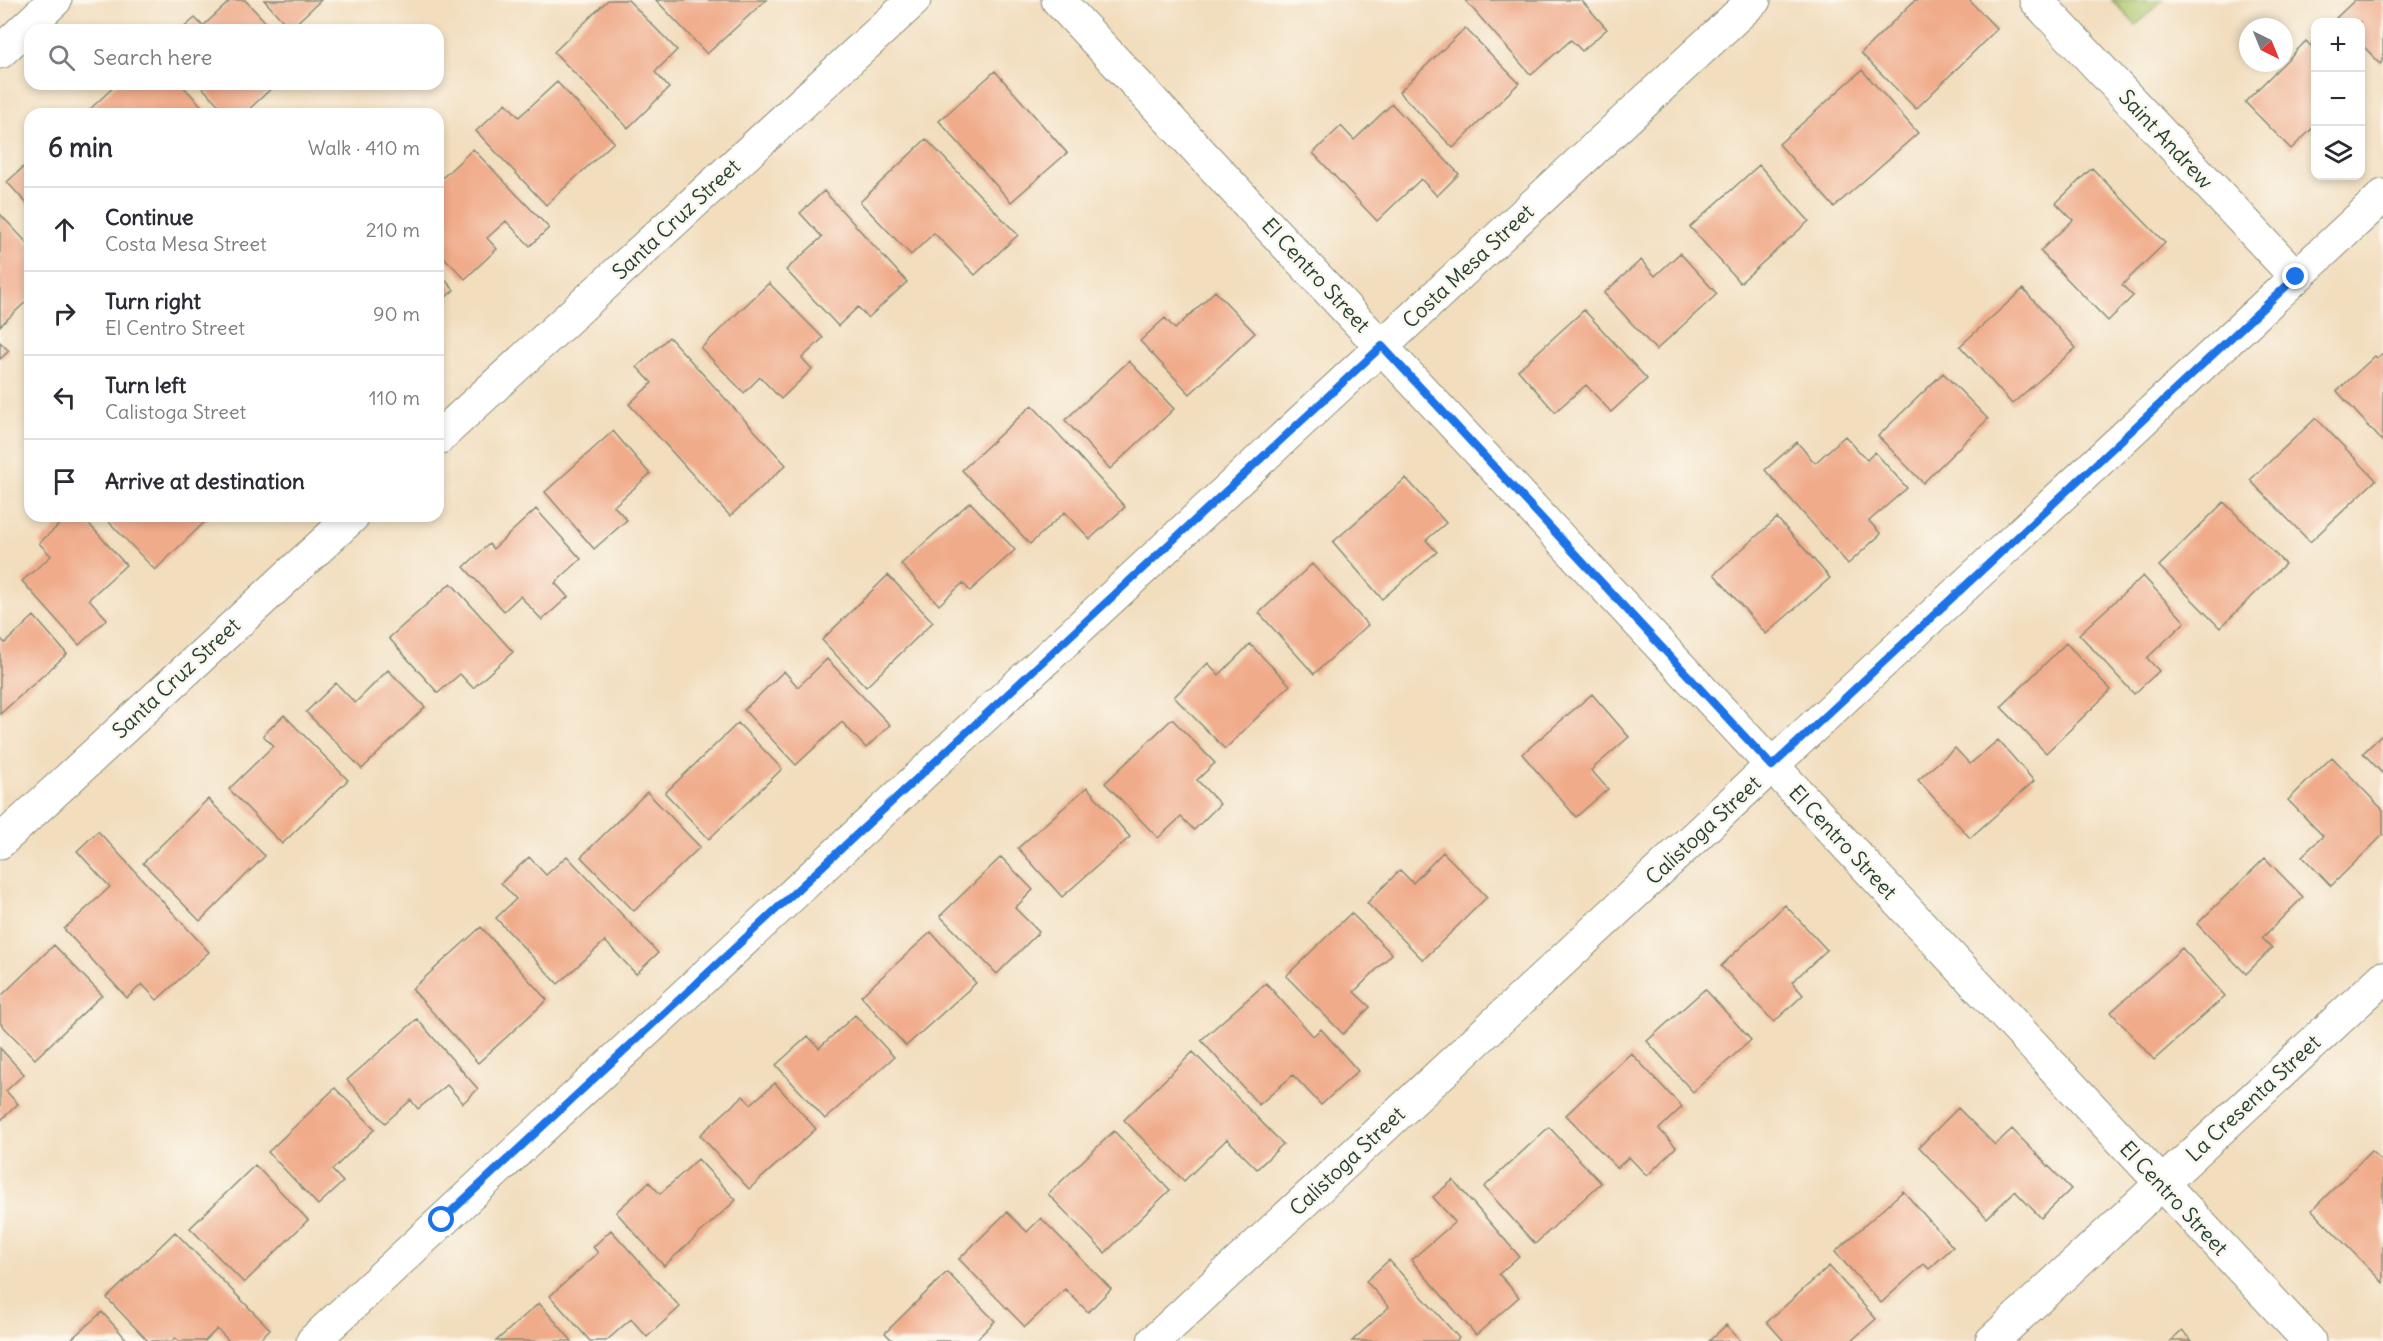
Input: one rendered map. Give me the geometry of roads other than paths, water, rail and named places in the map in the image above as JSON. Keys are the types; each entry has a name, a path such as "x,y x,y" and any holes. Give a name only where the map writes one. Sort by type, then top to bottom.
{"street":[{"path":"30,24 55,0"},
{"name":"Santa Cruz Street","path":"444,432 914,0"},
{"name":"El Centro Street","path":"1058,0 2309,1341"},
{"name":"Costa Mesa Street","path":"313,1341 1754,0"},
{"name":"Saint Andrew","path":"2036,0 2296,277"},
{"path":"0,52 24,29"},
{"name":"Calistoga Street","path":"1154,1341 2383,196"},
{"name":"Santa Cruz Street","path":"0,842 347,522"},
{"name":"La Cresenta Street","path":"1992,1341 2383,978"}]}
